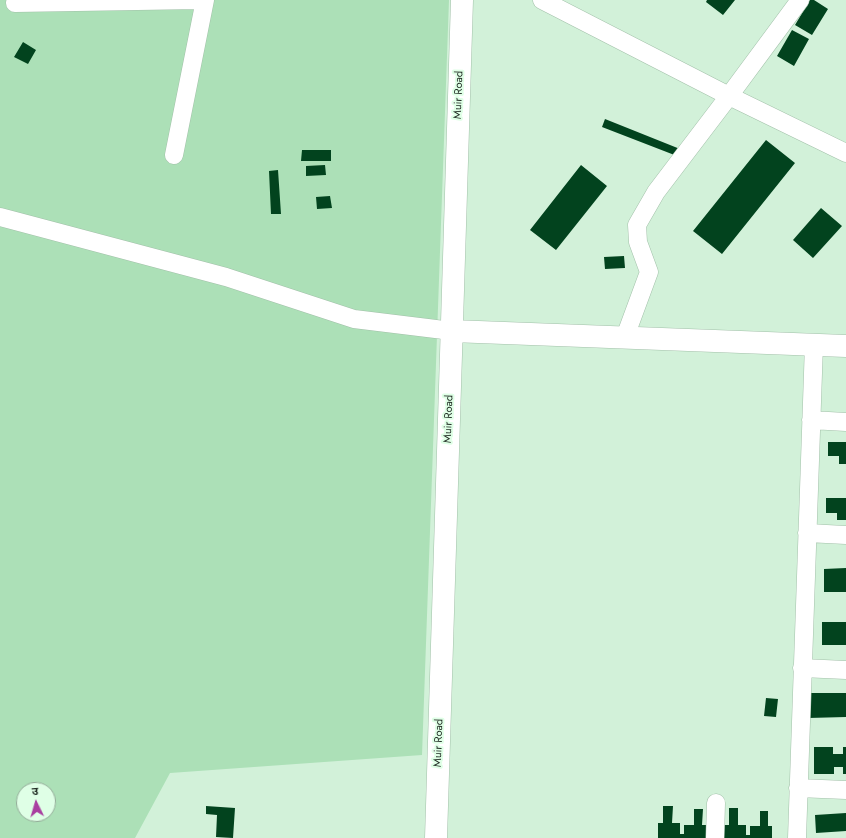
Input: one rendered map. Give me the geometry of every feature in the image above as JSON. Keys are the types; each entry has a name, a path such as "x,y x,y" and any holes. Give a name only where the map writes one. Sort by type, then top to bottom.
{"main road":[{"name":"Muir Road","path":"436,838 462,0"},
{"path":"452,331 846,346"}],"street":[{"path":"15,3 204,0 174,155"},
{"path":"542,0 729,96 846,153"},
{"path":"625,338 649,272 638,242 637,225 656,192 800,0"},
{"path":"0,217 226,277 354,319 452,331"},
{"path":"797,838 814,344"},
{"path":"811,420 846,422"},
{"path":"807,533 846,535"},
{"path":"802,668 846,670"},
{"path":"798,788 846,790"},
{"path":"715,838 716,803"}],"green space":[{"path":"0,0 449,0 422,755 170,773 135,838 0,838"}],"building":[{"path":"707,0 735,0 723,15 706,2"},
{"path":"810,0 814,0 828,9 812,35 795,25"},
{"path":"792,30 809,39 794,66 777,56"},
{"path":"23,42 36,50 28,64 14,57"},
{"path":"605,119 680,149 677,156 602,127"},
{"path":"766,140 795,163 722,254 693,231"},
{"path":"302,150 331,150 331,161 301,161"},
{"path":"325,165 326,175 306,176 306,166"},
{"path":"581,165 607,186 556,250 530,230"},
{"path":"278,170 281,214 271,214 269,171"},
{"path":"330,196 332,208 317,209 316,197"},
{"path":"821,208 842,226 813,258 793,240"},
{"path":"624,256 625,268 605,269 604,257"},
{"path":"828,442 846,442 846,464 839,464 839,456 828,456"},
{"path":"826,498 846,498 846,520 837,520 837,513 826,513"},
{"path":"846,568 846,592 824,592 824,569"},
{"path":"822,622 846,622 846,645 822,645"},
{"path":"808,693 846,693 846,717 808,718"},
{"path":"766,698 778,699 776,717 764,716"},
{"path":"814,747 833,747 833,754 843,754 843,747 846,747 846,774 843,774 843,767 834,767 834,774 814,774"},
{"path":"206,806 235,808 233,838 216,837 217,815 206,814"},
{"path":"663,806 673,806 672,823 680,823 680,834 684,834 684,825 694,825 694,809 703,809 702,825 706,825 706,838 658,838 658,823 663,823"},
{"path":"729,808 738,808 738,825 746,825 746,835 750,835 750,826 760,826 760,811 768,811 768,826 772,826 772,838 724,838 724,825 729,825"},
{"path":"846,813 846,831 816,833 815,815"}]}
